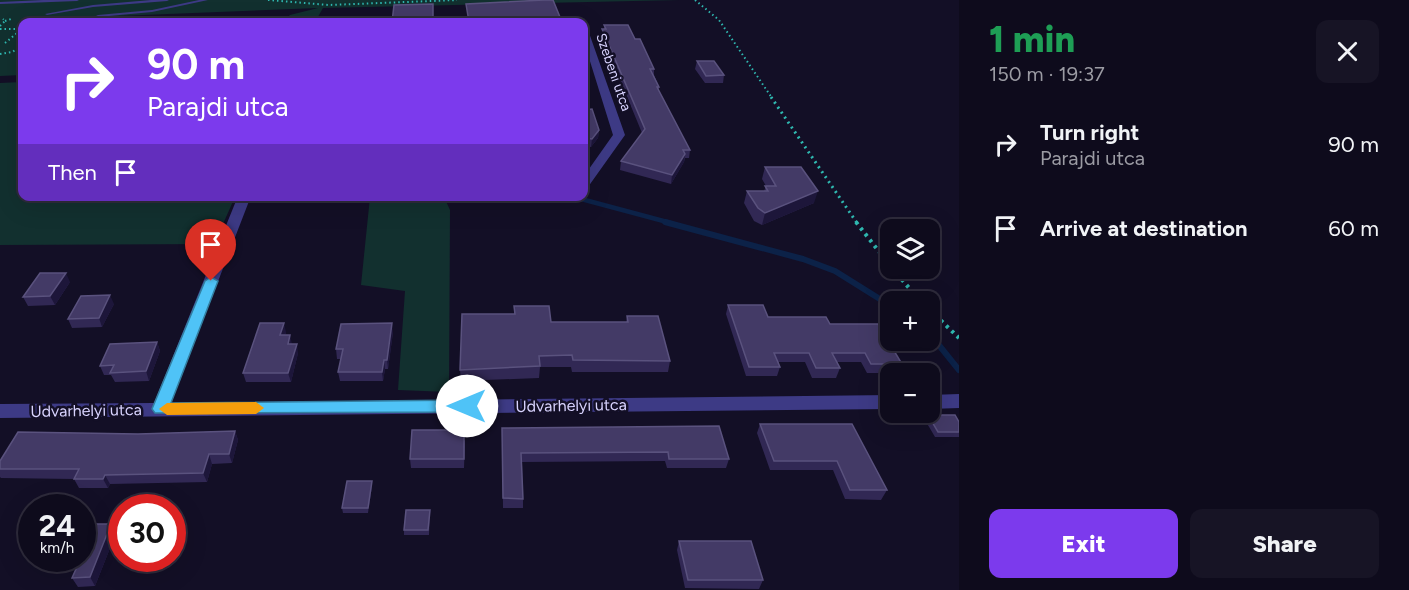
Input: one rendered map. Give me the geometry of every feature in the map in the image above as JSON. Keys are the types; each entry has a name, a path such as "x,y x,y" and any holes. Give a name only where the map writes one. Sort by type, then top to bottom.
{"street":[{"name":"Szebeni utca","path":"588,42 619,135 588,178"},
{"path":"160,409 243,201"},
{"path":"940,402 959,401"},
{"name":"Udvarhelyi utca","path":"0,411 880,402"}],"lane":[{"path":"0,3 77,0"},
{"path":"47,14 87,7 167,0"},
{"path":"98,16 152,11 206,0"}],"path":[{"path":"268,0 329,5 457,0"},
{"path":"695,0 710,10 718,20 880,255"},
{"path":"11,19 4,20 0,27 18,29"},
{"path":"4,43 18,32"},
{"path":"0,54 18,50"},
{"path":"901,279 912,291"},
{"path":"940,320 959,338"}],"green space":[{"path":"0,0 680,0 323,8 317,18 287,18 290,15 318,8 18,18 18,75 0,76"},
{"path":"18,82 18,201 233,201 214,244 0,245 0,83"},
{"path":"370,201 446,201 450,210 449,392 398,390 405,291 361,285"}],"building":[{"path":"553,0 560,18 468,18 466,4"},
{"path":"433,4 433,18 392,18 394,5"},
{"path":"604,25 628,25 635,39 640,39 654,69 650,69 659,87 657,87 690,150 683,150 685,154 672,175 621,161 645,129 602,29 606,29"},
{"path":"697,61 714,61 724,75 706,76"},
{"path":"592,109 599,130 592,139 588,138 588,110"},
{"path":"765,167 801,167 818,191 765,213 758,208 747,191 768,191 765,186 776,186"},
{"path":"40,273 66,273 50,296 23,297"},
{"path":"110,295 99,318 68,319 81,296"},
{"path":"728,305 763,305 768,317 826,317 830,324 878,324 880,351 894,351 901,363 871,364 865,353 832,353 840,368 816,368 809,353 774,353 780,367 749,367"},
{"path":"514,306 549,306 551,322 628,322 627,316 658,316 670,361 573,360 572,355 539,356 540,366 460,370 462,314 515,314"},
{"path":"260,323 284,323 280,335 290,335 288,344 297,344 288,373 243,373"},
{"path":"392,323 387,360 384,360 382,372 338,372 343,349 336,349 341,324"},
{"path":"157,342 146,371 110,373 114,365 100,366 110,344"},
{"path":"940,415 955,415 959,422 959,432 938,432 933,423 940,423"},
{"path":"760,424 852,424 887,490 850,490 837,461 774,461"},
{"path":"719,426 729,459 669,459 668,452 521,453 523,499 503,498 502,428"},
{"path":"412,430 464,430 464,459 410,459"},
{"path":"235,431 229,454 209,454 203,473 105,475 103,479 74,479 79,469 0,469 0,461 18,432 138,434"},
{"path":"347,481 372,481 368,508 342,508"},
{"path":"406,510 430,510 428,530 404,530"},
{"path":"96,524 108,524 108,532 96,562"},
{"path":"679,541 751,541 763,580 688,580"},
{"path":"75,572 92,572 90,577 72,578"}],"waterway":[{"path":"588,201 671,223"},
{"path":"665,222 803,259 835,271 880,299"},
{"path":"940,346 959,370"}],"slow traffic":[{"path":"167,409 256,408"}],"route":[{"path":"211,281 160,409 467,406"}]}
